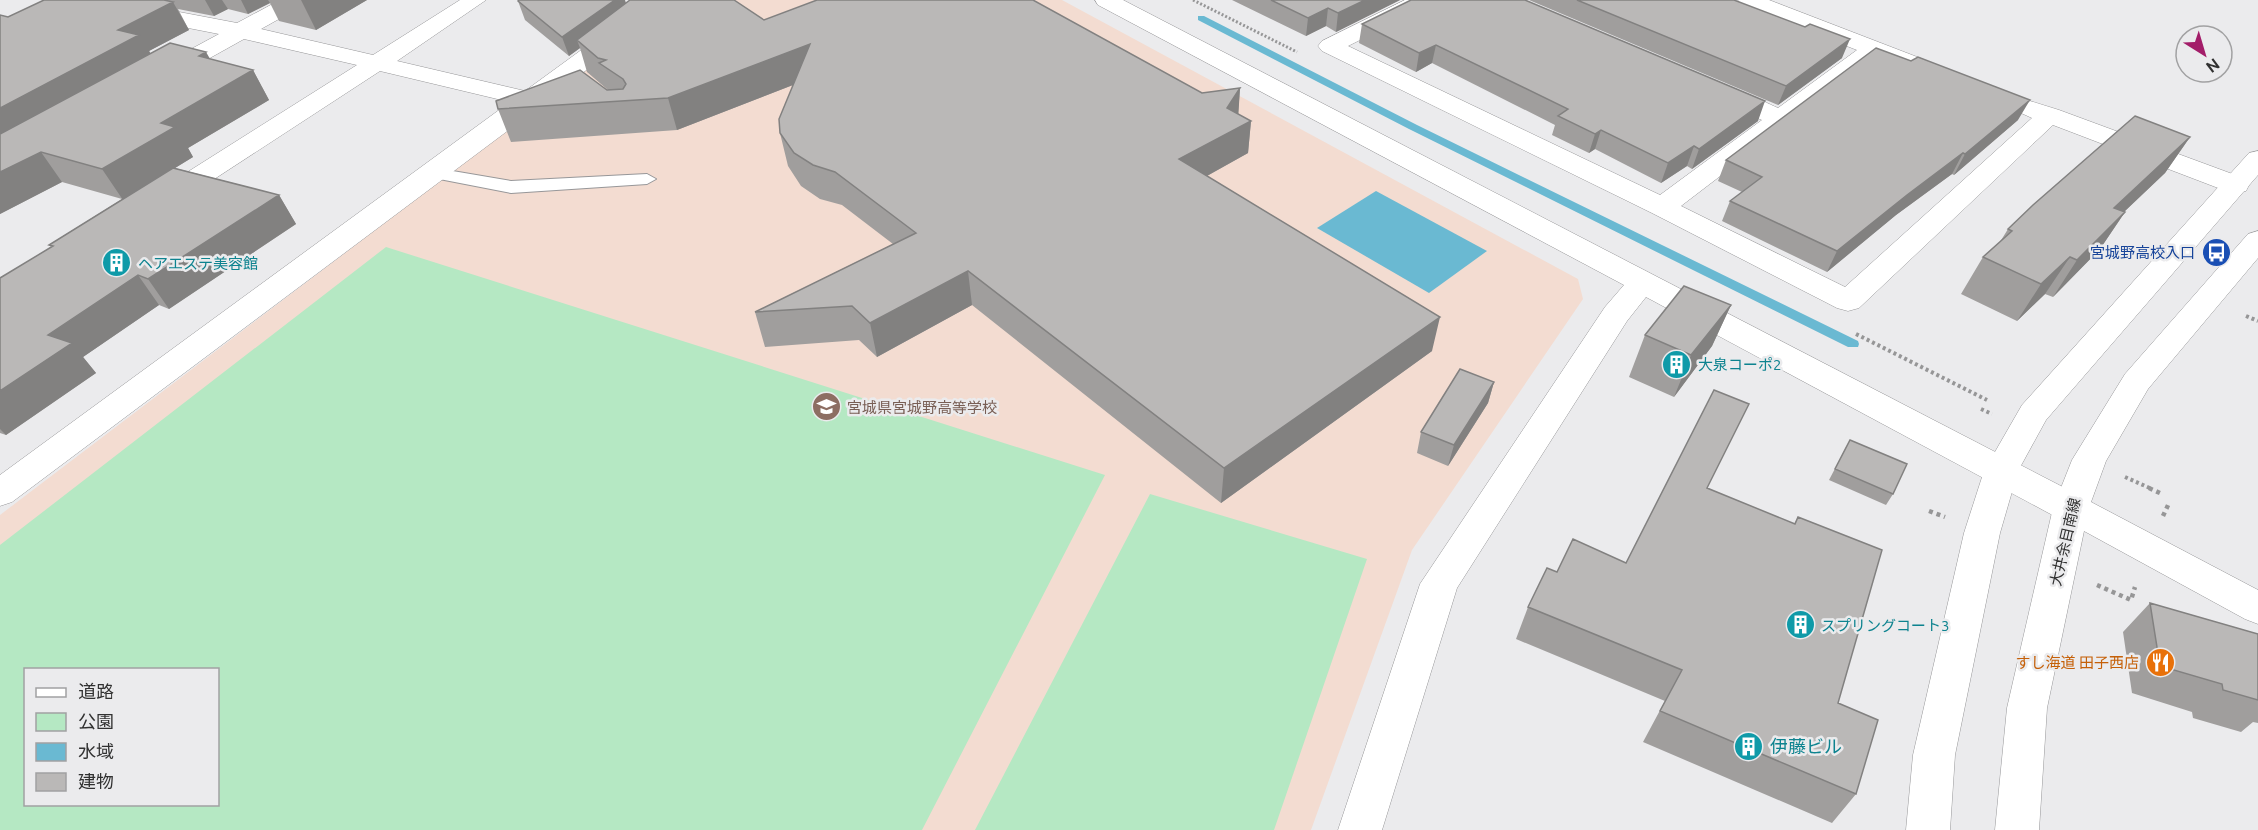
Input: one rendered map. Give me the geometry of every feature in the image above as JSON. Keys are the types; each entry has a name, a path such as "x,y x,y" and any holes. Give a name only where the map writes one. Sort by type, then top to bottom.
{"street":[{"path":"147,82 296,0"},
{"path":"150,209 476,0"},
{"path":"0,493 533,100 575,80 664,0"},
{"path":"1118,6 1158,0"},
{"path":"1422,0 1330,46 1662,207 1848,301 2050,115"},
{"path":"1749,0 1940,73"},
{"path":"79,3 241,31 533,100"},
{"path":"1118,6 2258,608"},
{"path":"1662,207 1874,48"},
{"path":"1702,85 1779,118"},
{"path":"2006,99 2236,185"},
{"path":"1928,830 1934,755 1982,533 2001,471 2034,413 2258,159"},
{"name":"大井余目南線","path":"2017,830 2027,708 2071,508 2089,460 2136,382 2258,240"},
{"path":"1360,830 1438,584 1616,314 1642,282"}],"lane":[{"path":"435,172 511,187 647,179"}],"path":[{"path":"2246,316 2258,321"},
{"path":"2125,477 2162,494"},
{"path":"1929,511 1948,519"},
{"path":"2096,584 2131,600 2135,587"}],"shaded area":[{"name":"宮城県宮城野高等学校","path":"678,0 1062,0 1578,279 1583,299 1412,550 1311,830 0,830 0,515"}],"green space":[{"path":"386,247 1105,475 922,830 0,830 0,545"},
{"path":"1150,494 1367,559 1274,830 975,830"}],"water":[{"path":"1376,191 1487,251 1429,293 1317,228"}],"building":[{"path":"44,0 164,0 173,2 118,30 139,35 0,108 0,15 8,17"},
{"path":"519,0 615,0 562,37"},
{"path":"630,0 734,0 764,20 817,0 1033,0 1202,93 1240,88 1227,108 1251,121 1179,159 1440,317 1224,468 968,271 870,323 852,306 755,312 916,233 835,172 813,165 794,153 780,133 779,119 810,44 668,98 498,109 496,101 580,70 607,90 623,89 626,84 623,79 599,63 606,60 598,58 577,40"},
{"path":"1271,0 1365,0 1338,13 1328,8 1308,18"},
{"path":"1411,0 1525,0 1765,101 1699,149 1694,146 1668,163 1601,130 1595,134 1558,116 1568,109 1436,45 1419,53 1362,24"},
{"path":"1577,0 1734,0 1805,27 1810,24 1850,39 1786,86"},
{"path":"170,43 206,52 199,56 253,70 161,123 175,127 102,169 41,152 0,172 0,134"},
{"path":"1876,48 1911,61 1918,57 2030,100 1965,154 1963,153 1907,195 1837,251 1730,201 1762,177 1726,160"},
{"path":"2135,116 2190,137 2114,208 2125,212 2077,260 2070,257 2041,284 1983,257 2012,231 2008,229 2033,205"},
{"path":"173,168 279,195 148,279 138,275 48,335 72,343 0,391 0,278"},
{"path":"1684,286 1731,305 1691,355 1645,335"},
{"path":"1460,369 1494,382 1454,445 1421,432"},
{"path":"1714,390 1749,404 1707,488 1795,524 1798,517 1882,550 1838,703 1878,720 1856,794 1660,711 1682,670 1528,607 1547,568 1557,572 1573,539 1626,563"},
{"path":"1850,440 1907,464 1893,494 1835,469"},
{"path":"2150,603 2258,634 2258,700 2223,690 2222,684 2160,666"}],"waterway":[{"path":"1201,18 1413,127 1853,344"}],"place":[{"name":"宮城野高校入口","path":"2216,252"},
{"name":"ヘアエステ美容館","path":"117,263"},
{"name":"大泉コーポ2","path":"1677,364"},
{"name":"宮城県宮城野高等学校","path":"826,407"},
{"name":"スプリングコート3","path":"1800,625"},
{"name":"すし海道 田子西店","path":"2160,662"},
{"name":"伊藤ビル","path":"1749,746"}]}
